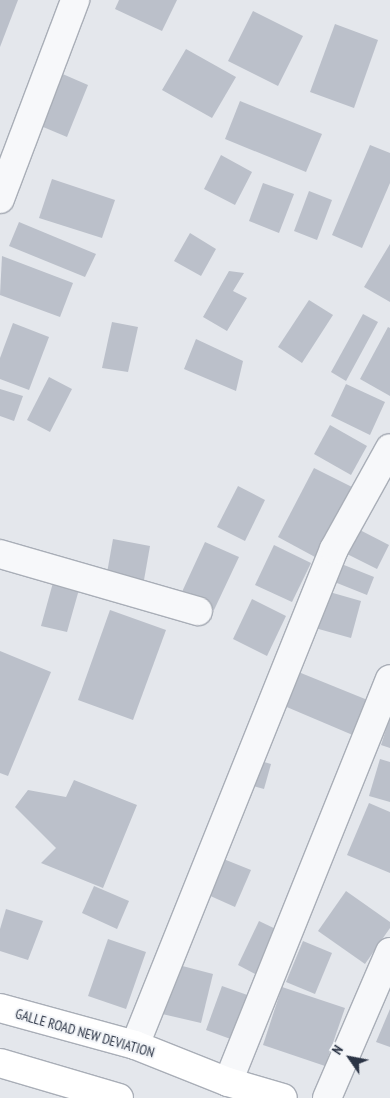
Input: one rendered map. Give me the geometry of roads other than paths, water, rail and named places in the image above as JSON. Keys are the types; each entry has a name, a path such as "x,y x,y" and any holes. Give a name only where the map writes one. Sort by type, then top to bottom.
{"main road":[{"name":"GALLE ROAD NEW DEVIATION","path":"0,1008 135,1044 228,1082 283,1098"},
{"path":"0,1063 119,1098"}],"street":[{"path":"0,199 75,0"},
{"path":"135,1044 334,549 390,448"},
{"path":"0,554 198,610"},
{"path":"228,1082 390,680"},
{"path":"327,1098 390,952"}]}
